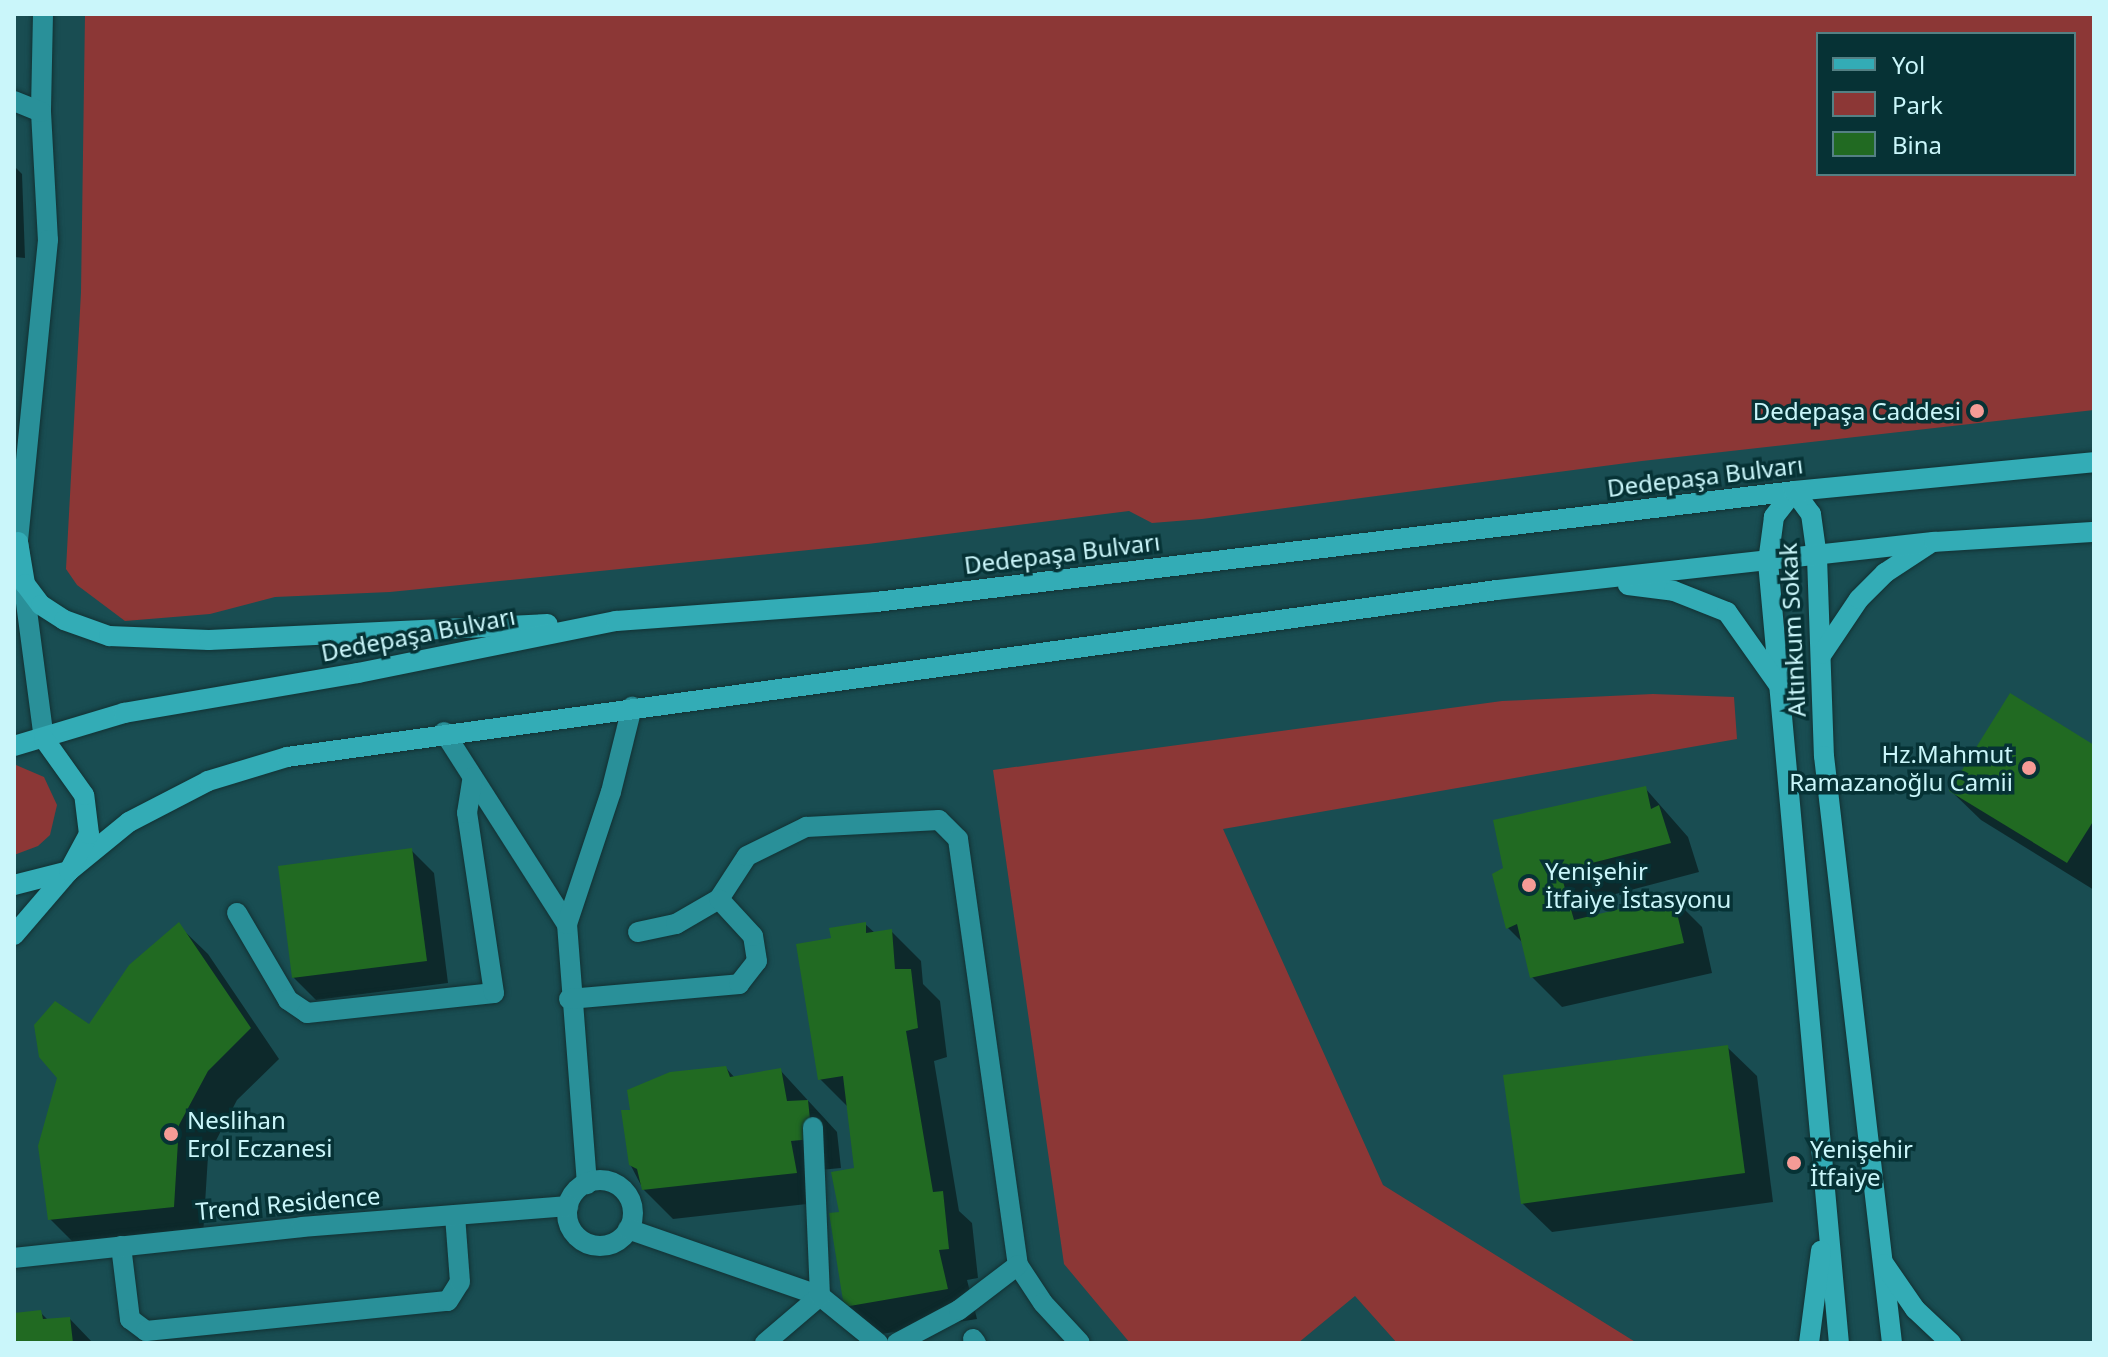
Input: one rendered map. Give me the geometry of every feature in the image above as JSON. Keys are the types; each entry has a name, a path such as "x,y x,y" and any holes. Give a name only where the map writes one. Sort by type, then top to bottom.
{"main road":[{"name":"Dedepaşa Bulvarı","path":"14,746 124,713 358,673 616,621 876,602 1794,491 2094,462"},
{"name":"Altınkum Sokak","path":"1839,1343 1768,562 1774,517 1794,491 1811,514 1817,557 1824,756 1892,1343"},
{"path":"14,935 69,871 129,822 208,781 287,757 444,732 1596,580 1934,542 2094,532"},
{"path":"18,542 25,584 41,605 64,620 109,636 209,640 616,621"},
{"path":"1822,654 1876,582 1934,542"},
{"path":"1596,580 1674,591 1727,612 1780,689"},
{"path":"14,885 69,871 89,834 89,815 84,795 44,739"},
{"path":"1809,1343 1825,1215"},
{"path":"1882,1260 1915,1309 1951,1343"}],"street":[{"path":"14,578 48,240 41,112 43,14"},
{"path":"14,101 41,112"},
{"path":"18,542 44,739"},
{"path":"587,1184 569,999 567,924 611,792 632,707"},
{"path":"444,732 567,924"},
{"path":"237,913 288,1000 307,1013 494,993 467,813 473,777"},
{"path":"638,932 676,924 719,899 747,856 806,827 939,820 958,839 1018,1265 1043,1303 1080,1343"},
{"path":"569,999 739,984 757,961 753,936 719,899"},
{"path":"813,1127 820,1296"},
{"path":"603,1181 622,1190 632,1208 628,1229 607,1245 586,1243 571,1228 568,1206 587,1184 603,1181"},
{"name":"Trend Residence","path":"14,1258 568,1206"},
{"path":"121,1246 130,1319 146,1331 448,1301 460,1282 455,1215"},
{"path":"628,1229 820,1296 878,1343"},
{"path":"897,1343 959,1310 1018,1265"},
{"path":"765,1343 820,1296"}],"green space":[{"path":"85,14 2094,14 2094,410 1642,461 1202,519 1152,523 1129,511 868,544 390,592 275,597 210,614 125,621 77,585 66,569 81,292"},
{"path":"1653,694 1734,697 1737,739 1223,829 1383,1185 1637,1343 1397,1343 1355,1296 1298,1343 1130,1343 1064,1264 993,770 1502,701"},
{"path":"16,765 44,777 57,805 50,835 38,846 14,855"}],"building":[{"name":"Hz.Mahmut Ramazanoğlu Camii","path":"2010,693 2094,745 2094,820 2067,863 1949,791"},
{"name":"Yenişehir İtfaiye İstasyonu","path":"1646,786 1651,809 1659,805 1671,843 1560,871 1574,920 1673,896 1684,943 1530,978 1517,924 1506,929 1492,874 1503,868 1493,820"},
{"path":"412,848 427,961 292,978 278,866"},
{"path":"179,922 251,1028 208,1071 179,1125 174,1207 48,1220 38,1146 57,1078 39,1057 34,1025 55,1001 89,1024 129,965"},
{"path":"866,922 866,933 892,929 895,969 911,969 918,1028 906,1031 933,1192 943,1191 949,1249 939,1250 948,1289 844,1307 829,1213 839,1212 831,1172 854,1168 843,1076 818,1080 796,944 831,938 829,928"},
{"path":"1728,1045 1745,1173 1521,1204 1503,1075"},
{"path":"726,1066 730,1077 781,1068 787,1101 808,1100 812,1139 791,1141 797,1173 642,1190 637,1169 629,1165 621,1110 630,1110 627,1090 670,1072"},
{"path":"41,1310 43,1319 70,1317 73,1343 14,1343 14,1313"}],"place":[{"name":"Dedepaşa Caddesi","path":"1977,411"},
{"name":"Hz.Mahmut Ramazanoğlu Camii","path":"2029,768"},
{"name":"Yenişehir İtfaiye İstasyonu","path":"1529,885"},
{"name":"Neslihan Erol Eczanesi","path":"171,1134"},
{"name":"Yenişehir İtfaiye","path":"1794,1163"}]}
